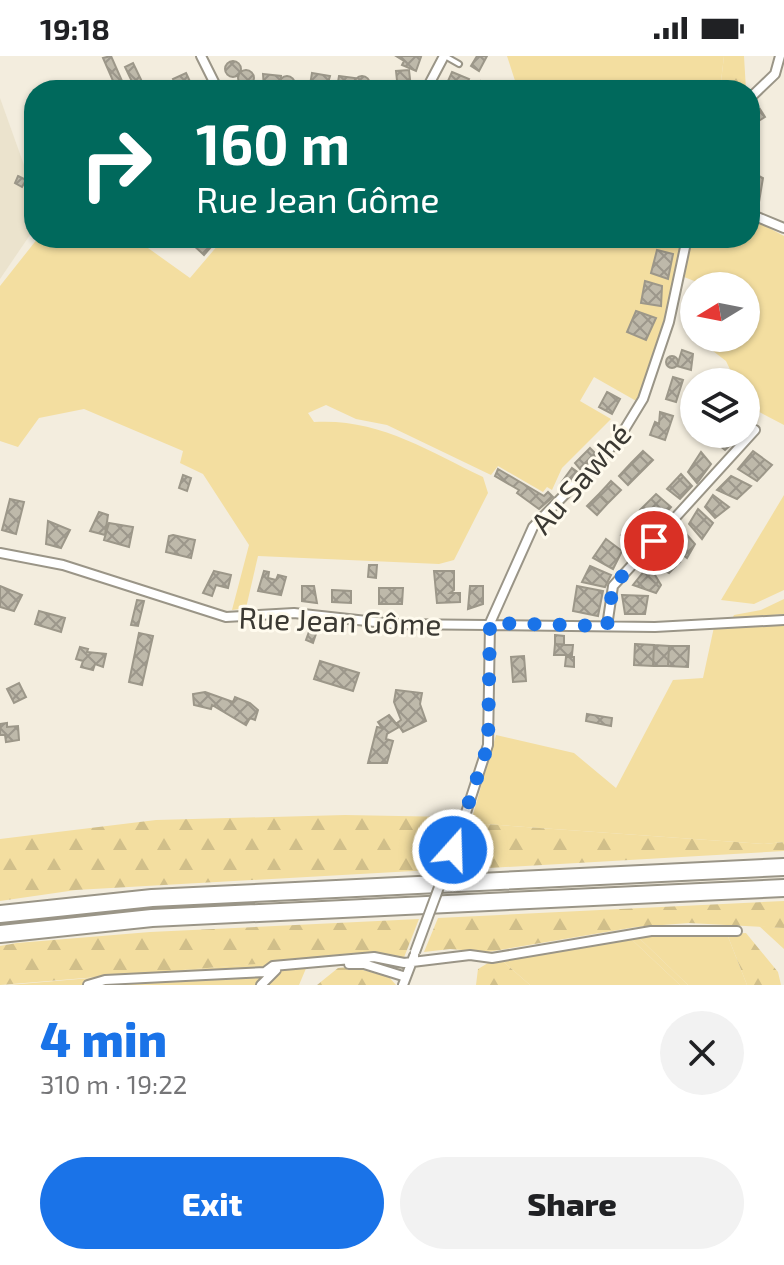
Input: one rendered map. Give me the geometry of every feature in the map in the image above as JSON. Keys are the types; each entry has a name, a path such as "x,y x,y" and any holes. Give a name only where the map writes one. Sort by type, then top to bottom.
{"highway":[{"path":"0,914 152,898 784,867"},
{"path":"0,934 152,918 784,888"}],"street":[{"path":"201,56 213,80"},
{"path":"431,80 444,56"},
{"path":"760,88 775,74 780,56"},
{"path":"760,218 784,228"},
{"name":"Au Sawhé","path":"490,623 533,527 618,440 643,399 669,322 685,248"},
{"path":"607,626 613,586 739,448"},
{"name":"Rue Jean Gôme","path":"0,553 63,565 226,617 294,613 380,623 655,627 784,620"},
{"path":"261,985 273,971 281,969 350,964 364,964 405,981 488,745 490,623"},
{"path":"88,985 105,980 265,972 273,966 337,959 470,955 492,958 651,931 737,931"}],"lane":[{"path":"444,56 459,64"}],"shaded area":[{"path":"0,98 24,165 24,244 0,279"}],"green space":[{"path":"507,56 724,56 721,80 515,80"},
{"path":"724,56 744,56 745,80 721,80"},
{"path":"760,223 784,236 784,425 760,412 760,368 729,368 714,352 760,352 760,272 685,272 690,248 760,248"},
{"path":"30,248 148,248 190,278 216,248 682,248 669,319 638,402 594,377 580,401 611,419 562,468 552,490 547,487 543,492 498,466 491,475 387,425 356,419 326,405 308,413 314,422 360,425 402,438 483,477 488,493 454,560 439,564 258,556 246,608 232,610 249,545 203,474 180,463 183,451 84,409 39,418 18,447 0,441 0,286"},
{"path":"784,495 784,590 754,604 721,600"},
{"path":"784,599 784,614 732,619 734,615 761,610"},
{"path":"784,622 784,842 764,844 485,824 472,818 496,735 574,753 616,788 673,680 703,678 714,627"},
{"path":"345,815 453,817 431,870 76,890 0,901 0,839 156,820"},
{"path":"472,818 485,824 764,844 784,842 784,851 454,870"},
{"path":"784,901 784,928 689,923 636,927 488,952 450,949 424,952 438,918"},
{"path":"419,919 403,960 378,954 0,985 0,946 17,943 150,932"},
{"path":"759,926 784,928 784,949"},
{"path":"746,933 778,972 781,985 747,985 727,934"},
{"path":"727,934 747,985 688,985 636,935"},
{"path":"636,935 688,985 680,985 629,937"},
{"path":"629,937 680,985 530,985 498,957"},
{"path":"498,957 530,985 476,985 478,969"},
{"path":"310,959 299,985 9,985"},
{"path":"350,967 388,976 396,985 317,985 338,968"}],"building":[{"path":"111,56 122,80 113,80 103,58"},
{"path":"396,56 421,57 416,71 402,65 404,61"},
{"path":"477,56 487,56 479,71 471,66"},
{"path":"233,61 239,63 239,75 233,77 227,75 225,69 227,63"},
{"path":"133,63 141,80 131,80 125,67"},
{"path":"246,70 253,75 253,80 238,78 240,72"},
{"path":"409,70 410,80 397,80 396,71"},
{"path":"452,72 469,79 469,80 448,80"},
{"path":"186,73 189,80 173,80"},
{"path":"312,73 330,76 329,80 311,80"},
{"path":"263,74 281,76 280,80 263,80"},
{"path":"339,76 355,78 355,80 338,80"},
{"path":"18,176 24,179 22,187 15,183"},
{"path":"196,248 210,248 204,255"},
{"path":"657,250 673,254 668,279 651,273"},
{"path":"645,281 662,286 661,306 641,303"},
{"path":"636,311 656,318 646,340 627,332"},
{"path":"681,352 693,354 691,368 677,366"},
{"path":"672,356 678,362 672,368 666,362"},
{"path":"673,377 680,379 676,402 666,399"},
{"path":"607,392 620,399 612,414 599,407"},
{"path":"660,412 673,416 665,440 650,435 655,422 659,424"},
{"path":"590,448 596,454 580,469 575,463"},
{"path":"643,451 653,460 640,473 631,463"},
{"path":"753,451 772,465 757,481 738,469"},
{"path":"701,452 711,464 697,483 688,472"},
{"path":"631,463 640,473 628,485 619,476"},
{"path":"572,468 579,473 564,485 561,483"},
{"path":"498,469 544,496 548,492 553,497 539,509 517,493 519,490 495,476"},
{"path":"681,474 692,486 680,499 667,489"},
{"path":"183,475 191,478 187,491 179,488"},
{"path":"731,476 751,486 737,499 717,490"},
{"path":"611,481 621,490 608,503 599,494"},
{"path":"599,494 608,503 597,515 587,506"},
{"path":"656,494 671,507 658,522 640,510"},
{"path":"713,495 729,507 715,518 705,507"},
{"path":"10,499 24,502 16,534 2,530"},
{"path":"698,509 713,523 702,539 689,524"},
{"path":"99,512 108,515 105,535 90,531"},
{"path":"635,516 650,527 635,546 621,535"},
{"path":"48,521 70,530 61,548 46,544"},
{"path":"109,523 133,527 129,547 104,540"},
{"path":"681,528 695,544 687,558 670,545"},
{"path":"169,536 195,540 191,558 166,552"},
{"path":"606,539 622,551 613,569 593,558"},
{"path":"666,548 680,562 669,573 652,564"},
{"path":"369,565 377,565 376,578 368,577"},
{"path":"649,565 661,585 656,593 633,585"},
{"path":"590,566 611,575 605,587 582,582"},
{"path":"214,571 231,575 228,588 216,585 212,596 203,593"},
{"path":"264,571 269,572 268,578 276,580 278,575 286,577 281,595 258,591"},
{"path":"434,571 454,571 454,590 450,593 460,593 460,602 437,603"},
{"path":"0,586 22,595 14,611 0,607"},
{"path":"302,586 314,586 317,603 302,601"},
{"path":"470,586 483,586 483,604 468,609"},
{"path":"577,586 603,591 598,616 573,611"},
{"path":"379,588 403,588 402,604 379,604"},
{"path":"332,590 351,591 351,603 332,602"},
{"path":"622,595 648,596 645,614 625,614"},
{"path":"137,600 144,601 138,626 131,625"},
{"path":"39,611 65,618 61,632 35,624"},
{"path":"310,629 317,631 313,643 306,640"},
{"path":"139,633 153,636 142,685 129,682"},
{"path":"555,635 564,636 564,645 555,644"},
{"path":"555,644 573,645 572,655 554,655"},
{"path":"635,644 654,645 653,666 634,665"},
{"path":"654,645 669,646 668,666 653,666"},
{"path":"669,646 689,646 688,667 668,666"},
{"path":"80,647 88,649 87,652 106,654 103,667 95,664 93,670 81,667 83,661 76,659"},
{"path":"524,656 526,681 513,682 511,657"},
{"path":"566,657 574,657 574,667 565,666"},
{"path":"320,661 359,673 353,691 314,679"},
{"path":"19,683 26,697 14,703 7,689"},
{"path":"396,690 422,693 420,704 426,721 403,732 397,723 401,720 394,702"},
{"path":"205,692 233,702 235,697 250,703 258,710 255,720 250,718 246,725 212,705 211,709 194,705 193,694"},
{"path":"587,714 612,718 611,726 586,721"},
{"path":"389,715 399,727 387,734 386,739 393,741 387,763 368,763 377,727 382,728 378,722"},
{"path":"7,723 7,727 18,726 19,740 6,742 5,735 0,735 0,724"}],"route":[{"path":"453,850 491,728 487,633 490,623 607,626 613,586 654,541"}]}
